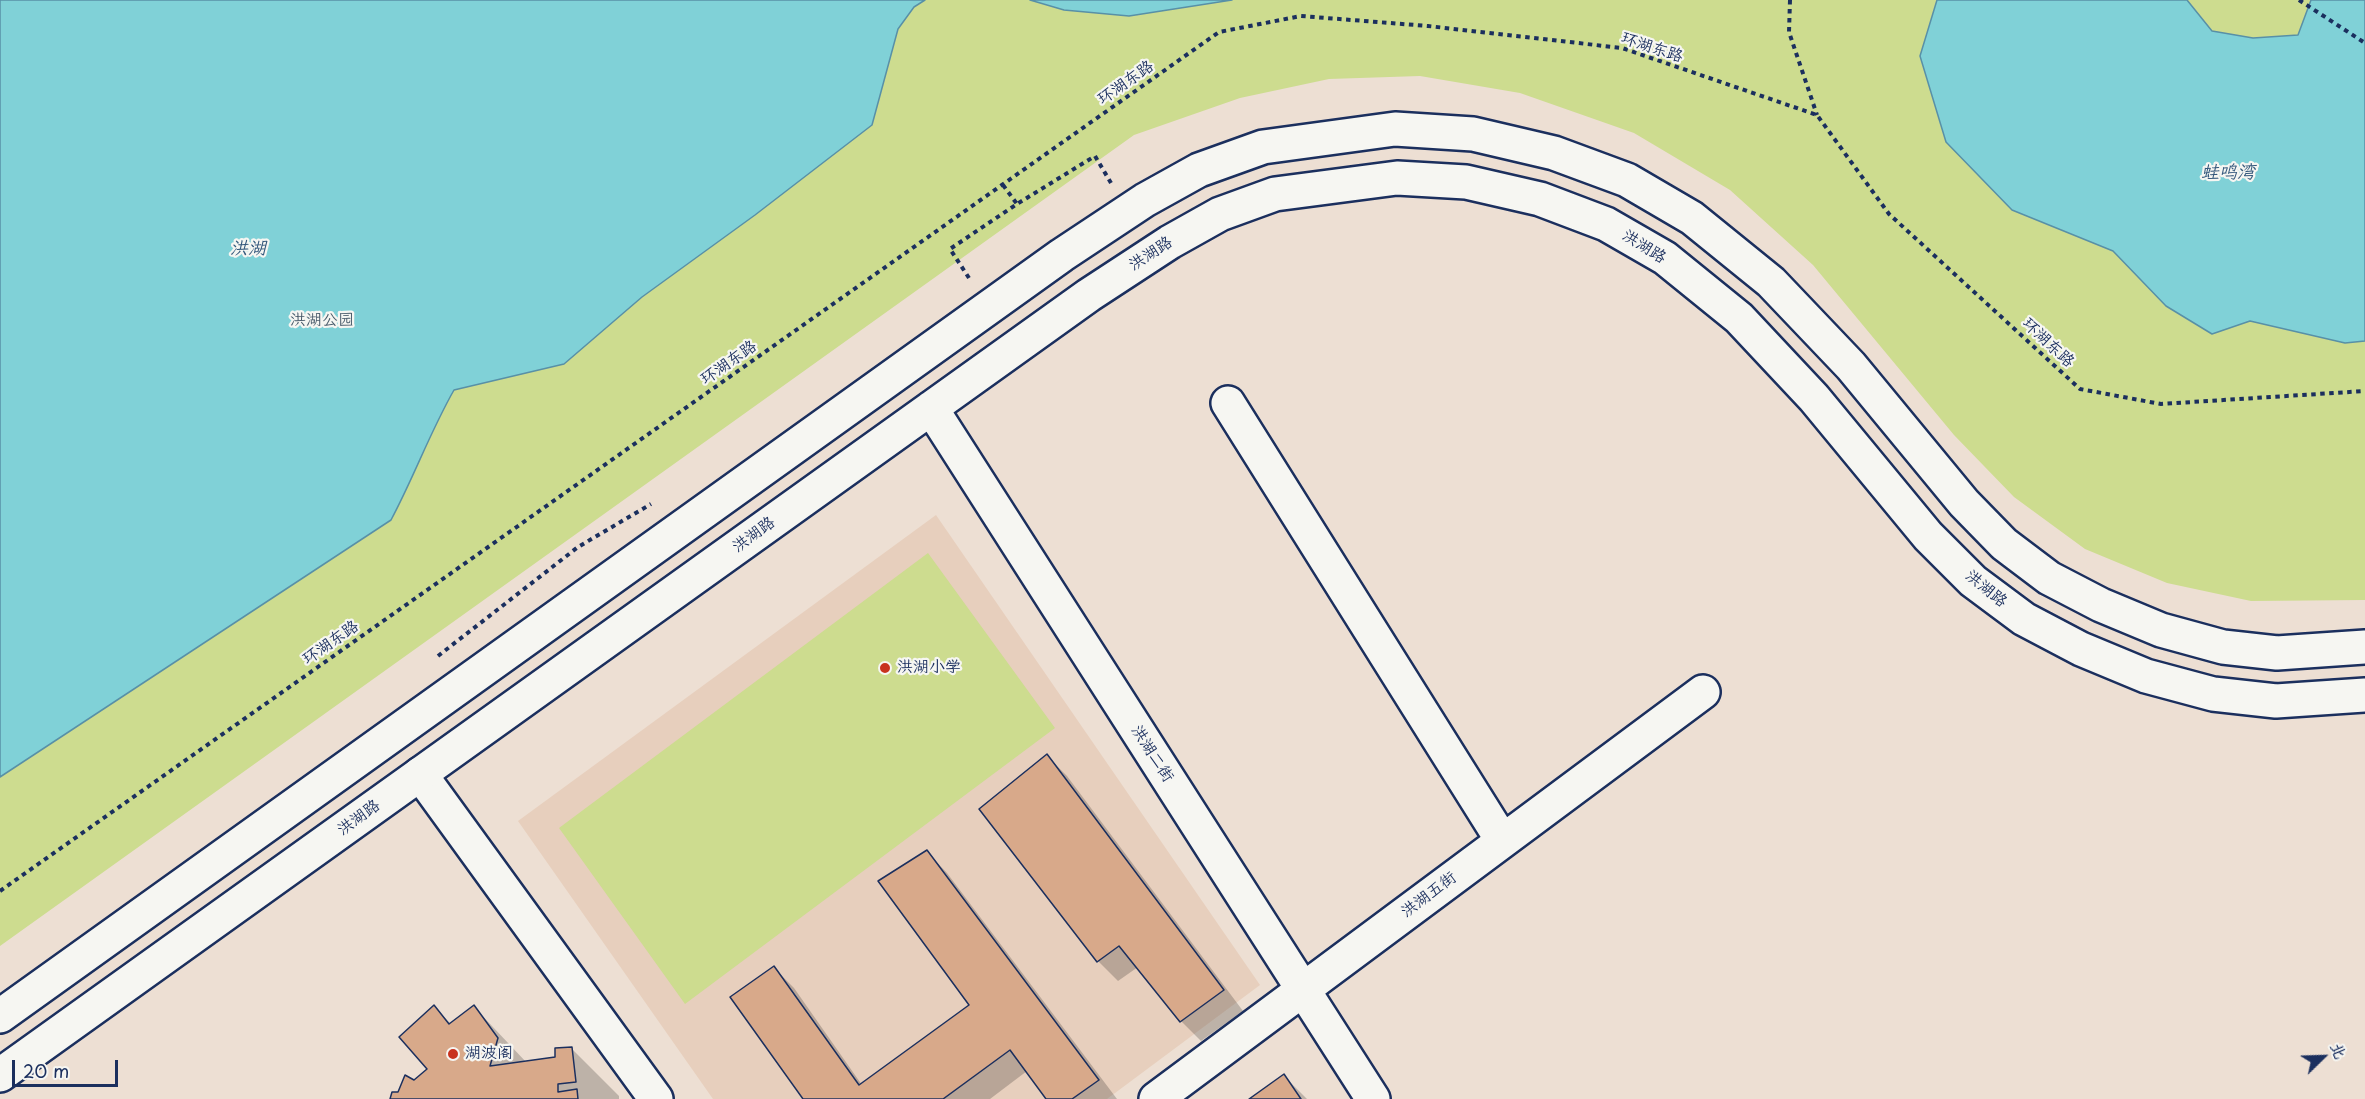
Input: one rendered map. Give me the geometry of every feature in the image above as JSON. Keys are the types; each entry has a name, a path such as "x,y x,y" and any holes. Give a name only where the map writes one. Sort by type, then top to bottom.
{"street":[{"path":"0,1016 1062,255 1145,200 1199,170 1263,147 1395,129 1473,134 1554,153 1627,180 1692,218 1772,282 1851,366 1964,503 2004,544 2049,578 2101,605 2161,630 2223,647 2277,653 2365,647"},
{"name":"洪湖路","path":"0,1075 1089,295 1170,242 1220,214 1275,194 1397,178 1466,182 1540,199 1606,224 1665,258 1739,318 1814,398 1928,536 1973,581 2024,619 2081,649 2146,676 2213,694 2276,701 2365,696"},
{"path":"1228,403 1502,840"},
{"name":"洪湖二街","path":"931,408 1372,1099"},
{"name":"洪湖五街","path":"1155,1099 1702,692"},
{"path":"420,774 656,1099"}],"path":[{"path":"1790,0 1789,32 1817,115"},
{"path":"2301,1 2365,43"},
{"name":"环湖东路","path":"0,891 1219,32 1300,16 1428,26 1622,48 1694,75 1817,115 1889,214 2080,389 2161,404 2365,391"},
{"path":"971,281 950,249 1095,156 1112,183"},
{"path":"1103,188 1120,178"},
{"path":"1003,185 1017,204"},
{"path":"436,657 578,548 658,499"}],"shaded area":[{"name":"洪湖小学","path":"936,515 1260,985 1107,1099 713,1099 518,821"}],"green space":[{"name":"洪湖公园","path":"0,0 2365,0 2365,600 2251,601 2167,583 2085,549 2014,497 1954,435 1813,265 1730,190 1634,133 1520,93 1420,76 1329,79 1240,98 1134,135 0,946"},
{"path":"928,553 1055,728 685,1004 559,828"}],"water":[{"name":"洪湖","path":"0,0 925,0 914,7 898,29 872,125 755,215 642,297 564,364 454,390 391,520 0,777"},
{"path":"1030,0 1232,0 1129,16 1064,10"},
{"name":"蛙鸣湾","path":"1937,0 2187,0 2212,31 2253,38 2298,35 2311,0 2365,0 2365,341 2345,343 2250,321 2212,334 2166,306 2113,251 2012,210 1946,142 1920,56"}],"building":[{"path":"1047,754 1224,990 1180,1022 1119,946 1097,962 979,809"},
{"path":"927,850 1099,1080 1072,1099 1046,1099 1010,1050 943,1099 803,1099 730,997 774,966 859,1085 969,1005 878,881"},
{"name":"湖波阁","path":"434,1005 449,1024 474,1005 498,1038 490,1066 555,1057 555,1048 572,1047 576,1082 558,1084 558,1092 577,1089 578,1099 390,1099 392,1092 398,1092 405,1075 414,1080 427,1069 399,1037"},
{"path":"1284,1074 1301,1099 1249,1099"}],"place":[{"name":"洪湖小学","path":"885,668"},
{"name":"湖波阁","path":"453,1054"}]}
